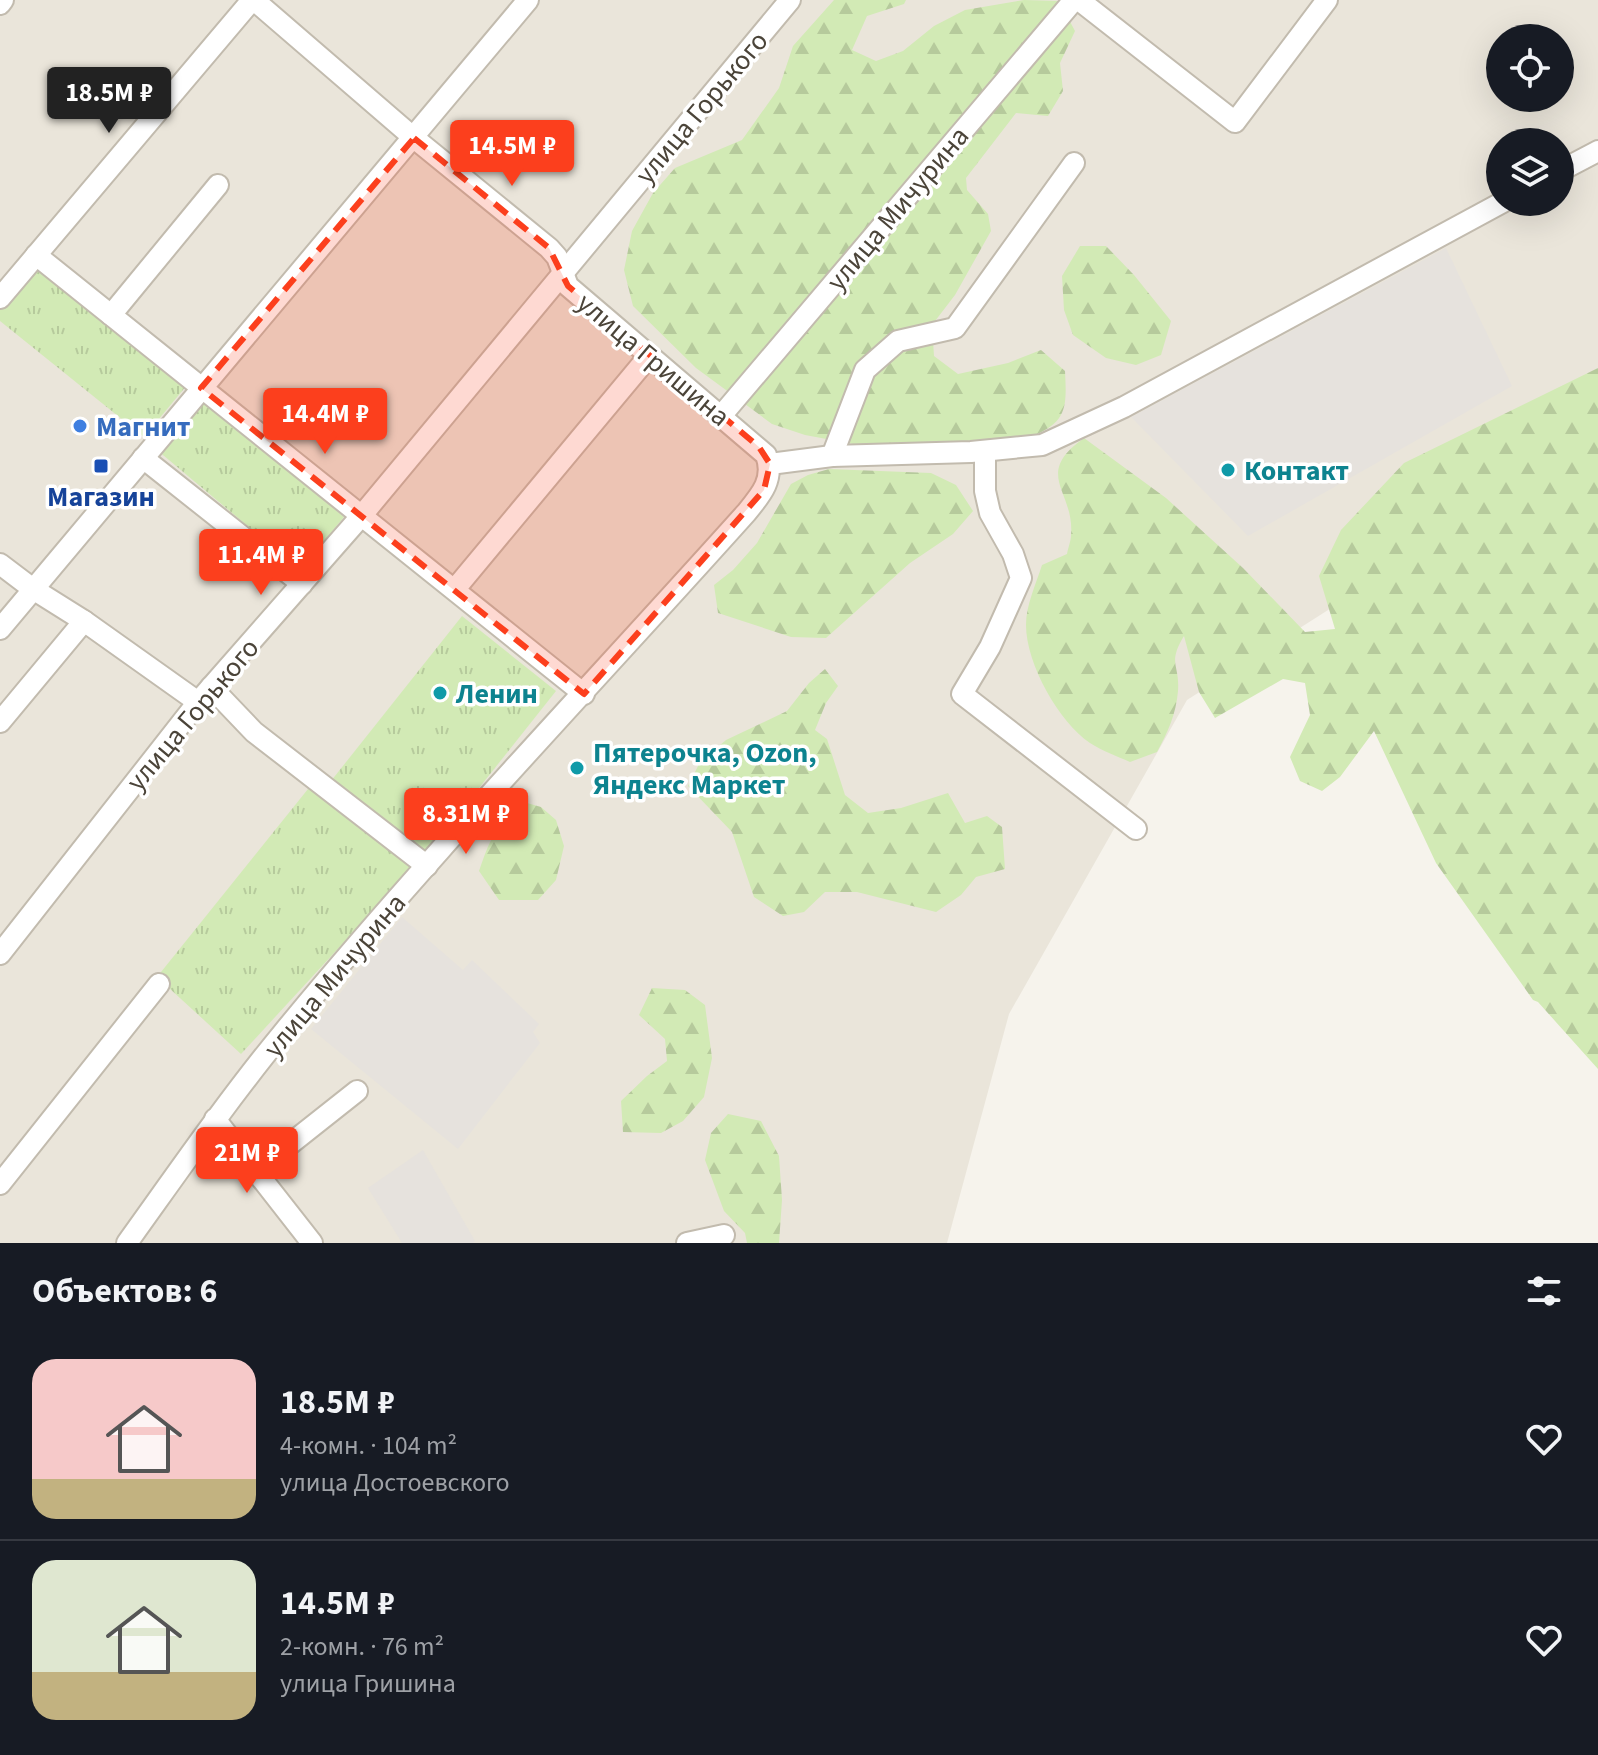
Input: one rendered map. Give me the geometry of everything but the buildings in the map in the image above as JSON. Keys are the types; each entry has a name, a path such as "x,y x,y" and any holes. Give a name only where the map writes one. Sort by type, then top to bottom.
{"street":[{"name":"улица Гришина","path":"253,0 549,248 557,257 568,286 759,447 770,464"},
{"path":"0,298 253,0"},
{"path":"0,629 528,0"},
{"name":"улица Горького","path":"0,954 204,695 363,514 790,0"},
{"path":"1077,0 1235,122 1327,0"},
{"name":"улица Мичурина","path":"721,416 1077,0"},
{"path":"1574,164 1598,151"},
{"path":"832,456 865,370 898,341 955,328 1074,163"},
{"path":"111,315 218,185"},
{"path":"770,464 832,456 985,451 1042,445 1124,407 1486,211"},
{"path":"36,255 584,694"},
{"path":"455,589 649,356"},
{"path":"985,451 985,491 990,513 1013,554 1021,578 990,647 962,694 1136,829"},
{"path":"143,458 302,584"},
{"name":"улица Мичурина","path":"127,1243 215,1119 282,1034 427,866 746,513 764,490 770,464"},
{"path":"0,564 33,589 204,695 427,866"},
{"path":"0,722 84,621"},
{"path":"0,1184 159,984"},
{"path":"256,1171 357,1091"},
{"path":"215,1119 312,1243"},
{"path":"687,1243 724,1235"}],"highlighted area":[{"path":"414,138 549,248 568,286 759,447 770,464 764,490 584,694 201,388"}],"shaded area":[{"path":"0,0 1598,0 1598,438 1187,700 1009,1014 947,1243 0,1243"},
{"path":"1446,248 1512,386 1248,536 1131,417"},
{"path":"402,917 463,970 472,960 539,1024 533,1032 540,1043 458,1149 311,1029"},
{"path":"423,1150 475,1241 473,1243 402,1243 368,1188"}],"green space":[{"path":"834,0 906,0 904,4 867,16 852,50 876,61 903,51 934,26 965,10 1024,0 1059,1 1075,31 1060,63 1063,91 1048,116 1016,113 966,178 967,190 988,214 991,231 955,295 932,325 934,356 958,374 1008,363 1041,350 1065,371 1066,395 1062,413 1051,427 1028,438 864,446 805,435 772,424 696,368 633,306 624,270 632,231 653,193 675,168 742,140 779,88 793,46"},
{"path":"1080,246 1106,246 1171,321 1161,355 1136,365 1106,358 1073,335 1064,310 1062,276"},
{"path":"37,265 187,385 144,437 0,321 0,310"},
{"path":"1598,368 1598,1069 1533,1000 1436,863 1374,731 1340,777 1322,791 1300,781 1290,757 1310,715 1305,683 1283,679 1215,718 1199,692 1184,636 1176,653 1178,691 1168,730 1157,752 1130,762 1090,743 1078,734 1056,707 1032,657 1027,640 1026,617 1042,565 1067,554 1071,520 1058,473 1069,451 1084,438 1166,498 1243,568 1305,632 1335,629 1319,576 1341,530 1404,463"},
{"path":"201,397 344,517 300,570 157,450"},
{"path":"829,469 931,473 956,485 973,511 953,534 910,563 826,638 791,637 718,613 714,585 733,570 757,543 791,484"},
{"path":"462,616 556,691 425,856 331,781"},
{"path":"825,669 838,686 826,703 815,730 827,739 845,795 868,813 901,808 948,793 965,823 987,816 1002,827 1005,869 976,877 961,895 936,912 857,892 825,892 804,912 783,916 754,897 732,832 688,786 700,762 726,740 787,711 809,683"},
{"path":"312,784 417,863 241,1054 157,977"},
{"path":"527,803 541,807 556,820 564,846 556,880 538,900 499,900 479,871 501,823"},
{"path":"652,988 685,990 705,1005 712,1058 704,1097 683,1121 661,1133 623,1132 621,1101 667,1061 665,1039 639,1015"},
{"path":"728,1114 761,1121 779,1156 782,1200 779,1243 747,1243 745,1233 724,1211 705,1160 711,1133"}],"place":[{"name":"Магнит","path":"80,426"},
{"name":"Магазин","path":"101,466"},
{"name":"Контакт","path":"1228,470"},
{"name":"Ленин","path":"440,693"},
{"name":"Пятерочка, Ozon, Яндекс Маркет","path":"577,768"}]}
